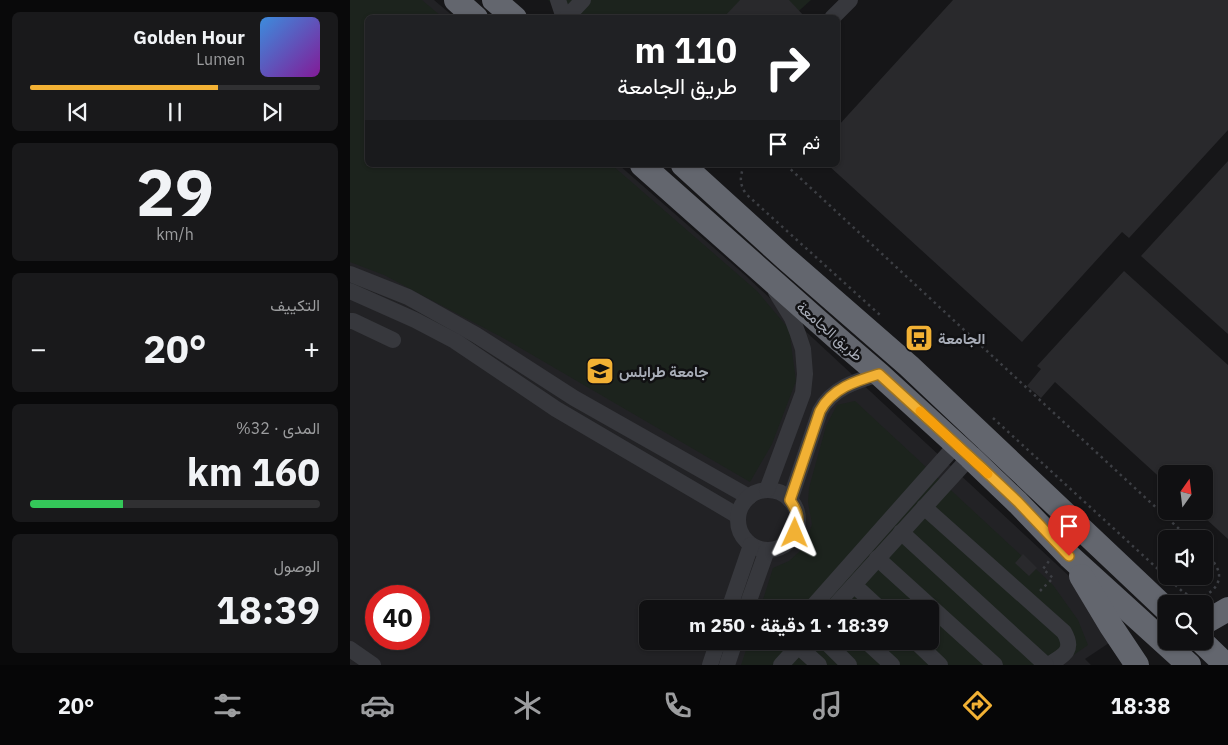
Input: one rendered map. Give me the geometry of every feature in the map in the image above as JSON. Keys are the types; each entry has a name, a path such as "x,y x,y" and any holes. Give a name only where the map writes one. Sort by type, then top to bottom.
{"highway":[{"path":"456,0 473,15"},
{"path":"494,0 511,15"},
{"name":"طريق الجامعة","path":"644,167 879,374 1018,502 1059,558 1189,665"},
{"name":"طريق الجامعة","path":"685,167 792,264 910,366 1158,601"},
{"path":"1059,558 1115,632 1136,665"},
{"path":"1213,618 1228,609"},
{"path":"1128,665 1158,648"},
{"path":"1210,650 1226,665"}],"street":[{"path":"558,0 564,15"},
{"path":"568,15 584,0"},
{"path":"835,15 850,0"},
{"path":"764,273 792,318 803,349 805,374 803,393 767,490"},
{"path":"350,274 408,297 459,325 574,398 749,496"},
{"path":"350,292 415,320 454,341 556,409 738,516"},
{"path":"350,321 393,340"},
{"path":"790,500 823,405 833,394 847,385 879,374"},
{"path":"840,600 924,507 963,451"},
{"path":"819,600 963,451"},
{"path":"761,490 767,490 780,492 790,500 798,516 798,524 795,533 784,546 766,550 751,545 744,539 740,532 738,516 741,505 749,496 761,490"},
{"path":"901,532 1047,665 1065,655 1069,645 1064,632 924,507"},
{"path":"731,600 751,545"},
{"path":"749,600 766,550"},
{"path":"877,558 995,665"},
{"path":"854,584 871,600"},
{"path":"350,648 373,665"},
{"path":"710,665 715,650"},
{"path":"727,665 732,650"},
{"path":"781,665 795,650"},
{"path":"805,650 819,665"},
{"path":"834,650 850,665"},
{"path":"876,650 892,665"},
{"path":"924,650 940,665"}],"path":[{"path":"788,167 1180,530"},
{"path":"1094,512 1158,570"},
{"path":"1028,600 1053,578 1043,569 1059,558"},
{"path":"1175,585 1183,592 1194,597 1204,596 1212,591 1219,581 1220,574 1213,562"}],"shaded area":[{"name":"جامعة طرابلس","path":"350,0 434,0 452,15 365,15 365,167 621,167 745,275 1068,575 1109,643 1085,659 1091,665 350,665"},
{"path":"350,0 422,0 440,15 365,15 365,167 614,167 757,291 789,329 796,381 772,444 750,482 505,339 384,275 350,262"},
{"path":"548,0 811,0 794,15 566,15"},
{"path":"855,401 1053,585 1078,620 1088,645 1059,665 741,665 746,650 939,650 939,600 763,600 773,568 789,561 799,552 807,540 812,524 808,502 809,488 826,426 837,405"}],"building":[{"path":"740,0 789,0 803,15 726,15"},
{"path":"953,0 1228,0 1228,130 1129,238 1122,232 1022,342 830,167 840,167 840,124"},
{"path":"1228,161 1228,334 1141,256"},
{"path":"1124,271 1228,365 1228,539 1207,520 1213,520 1213,465 1158,465 1158,476 1055,382 1041,398 1027,386 1041,369 1037,366"},
{"path":"1023,554 1037,568 1029,576 1015,563"}],"slow traffic":[{"path":"920,411 988,474"}],"place":[{"name":"الجامعة","path":"919,338"},
{"name":"جامعة طرابلس","path":"600,371"}],"route":[{"path":"795,533 798,516 790,500 823,405 833,394 847,385 879,374 1018,502 1069,556"}]}
